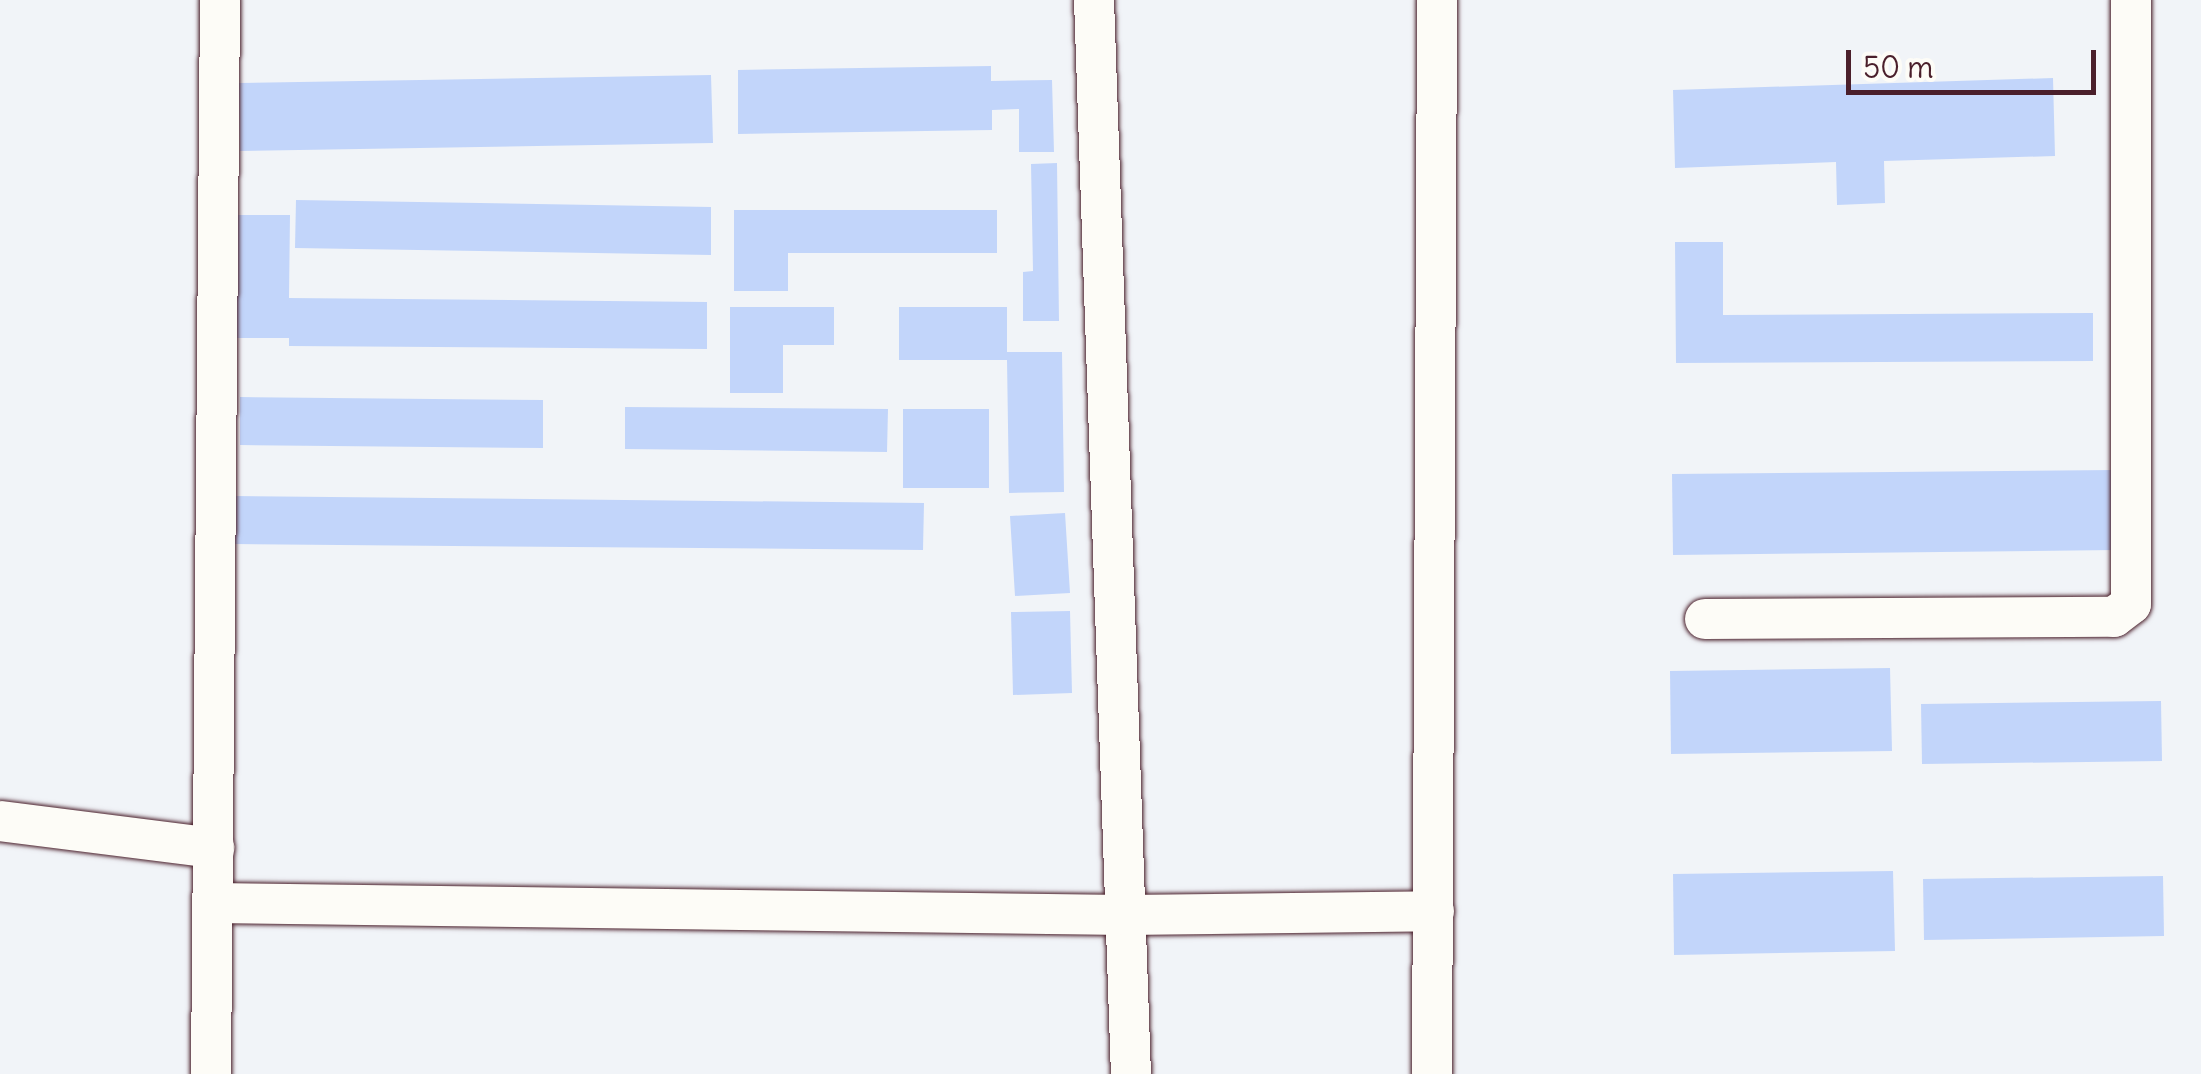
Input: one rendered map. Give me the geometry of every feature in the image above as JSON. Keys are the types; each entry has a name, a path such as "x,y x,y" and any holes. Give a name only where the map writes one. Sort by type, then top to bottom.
{"street":[{"path":"211,1074 220,0"},
{"path":"1094,0 1131,1074"},
{"path":"1432,1074 1437,0"},
{"path":"1706,618 2114,618 2131,604 2131,0"},
{"path":"0,822 214,848"},
{"path":"213,903 1125,915 1434,912"}],"building":[{"path":"991,66 991,81 1052,80 1054,152 1019,152 1019,109 992,110 992,130 738,134 738,70"},
{"path":"711,75 713,143 240,151 239,83"},
{"path":"2053,78 2055,156 1884,161 1885,203 1837,205 1836,162 1675,168 1673,90"},
{"path":"1057,163 1059,321 1023,321 1023,272 1033,271 1031,164"},
{"path":"296,200 711,207 711,255 295,248"},
{"path":"734,210 997,210 997,253 788,253 788,291 734,291"},
{"path":"237,215 290,215 289,298 707,302 707,349 289,346 289,338 235,338"},
{"path":"1675,242 1723,242 1723,315 2093,313 2093,361 1676,363"},
{"path":"730,307 834,307 834,345 783,345 783,393 730,393"},
{"path":"899,307 1007,307 1007,352 1062,352 1064,492 1009,493 1007,360 899,360"},
{"path":"240,397 543,400 543,448 240,445"},
{"path":"625,407 888,409 887,452 625,449"},
{"path":"903,409 989,409 989,488 903,488"},
{"path":"2114,470 2115,550 1673,555 1672,474"},
{"path":"234,496 924,503 923,550 234,544"},
{"path":"1065,513 1070,593 1015,596 1010,516"},
{"path":"1070,611 1072,693 1013,695 1011,612"},
{"path":"1890,668 1892,751 1671,754 1670,671"},
{"path":"2161,701 2162,761 1922,764 1921,704"},
{"path":"1893,871 1895,951 1674,955 1673,874"},
{"path":"2163,876 2164,936 1924,940 1923,879"}]}
